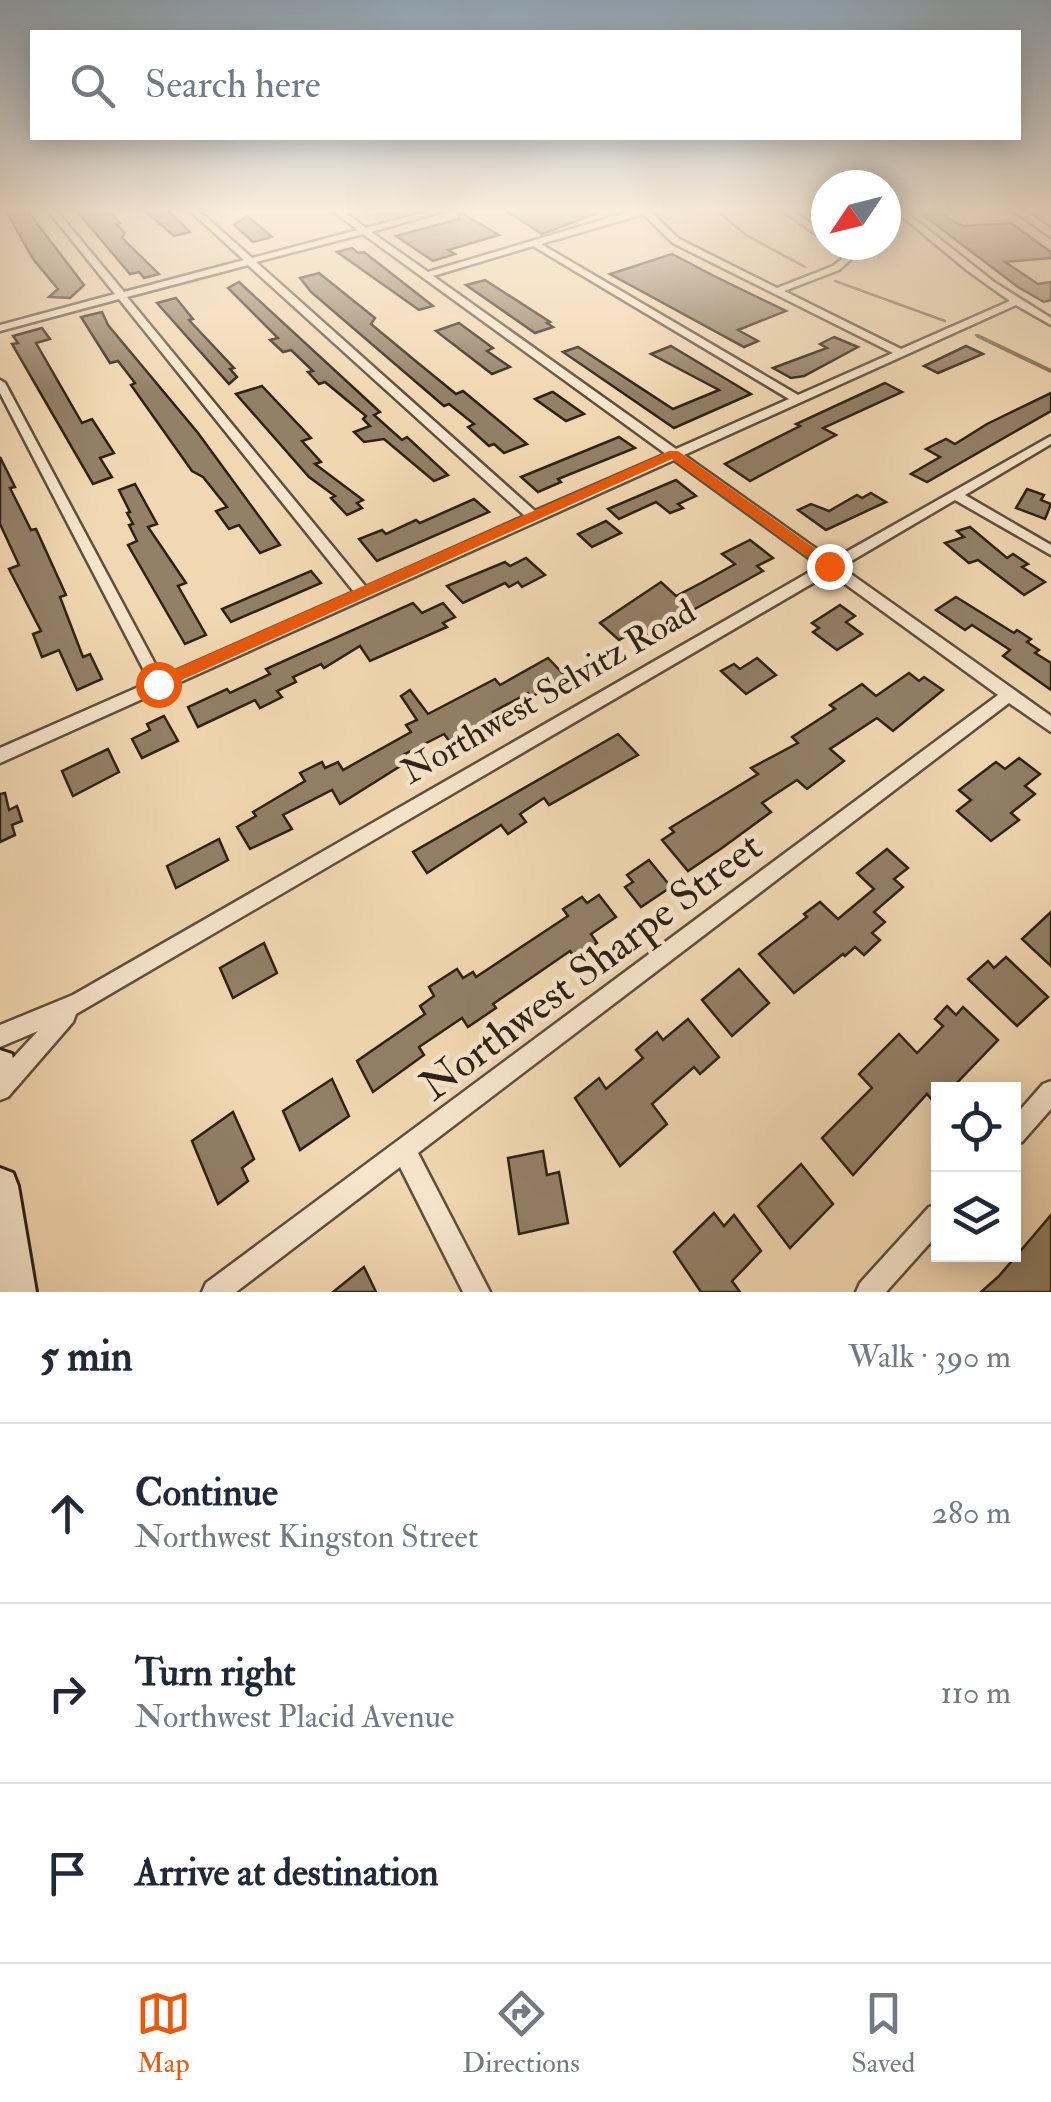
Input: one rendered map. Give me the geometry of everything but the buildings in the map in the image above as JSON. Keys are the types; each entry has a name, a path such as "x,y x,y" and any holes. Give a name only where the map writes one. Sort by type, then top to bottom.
{"main road":[{"path":"0,1066 0,1077"},
{"path":"0,1186 17,1292"}],"street":[{"path":"99,269 363,593"},
{"path":"0,328 222,269"},
{"path":"257,269 534,517"},
{"path":"419,269 1051,725"},
{"path":"427,275 447,269"},
{"path":"578,269 797,399"},
{"path":"733,269 900,353"},
{"path":"777,291 833,269"},
{"path":"974,269 1016,302 1051,322"},
{"path":"0,756 1016,302"},
{"path":"0,382 158,684"},
{"name":"Northwest Selvitz Road","path":"0,1036 80,1002 1051,439"},
{"path":"956,495 1051,551"},
{"name":"Northwest Sharpe Street","path":"215,1292 1009,695"},
{"name":"Northwest Selvitz Road","path":"0,1089 80,1002"},
{"path":"1021,1126 1051,1092"},
{"path":"405,1152 477,1292"},
{"path":"869,1292 931,1224"}],"waterway":[{"path":"835,281 945,321"},
{"path":"976,335 983,339"},
{"path":"978,336 1051,371"}],"route":[{"path":"158,684 673,454 829,566"}]}
